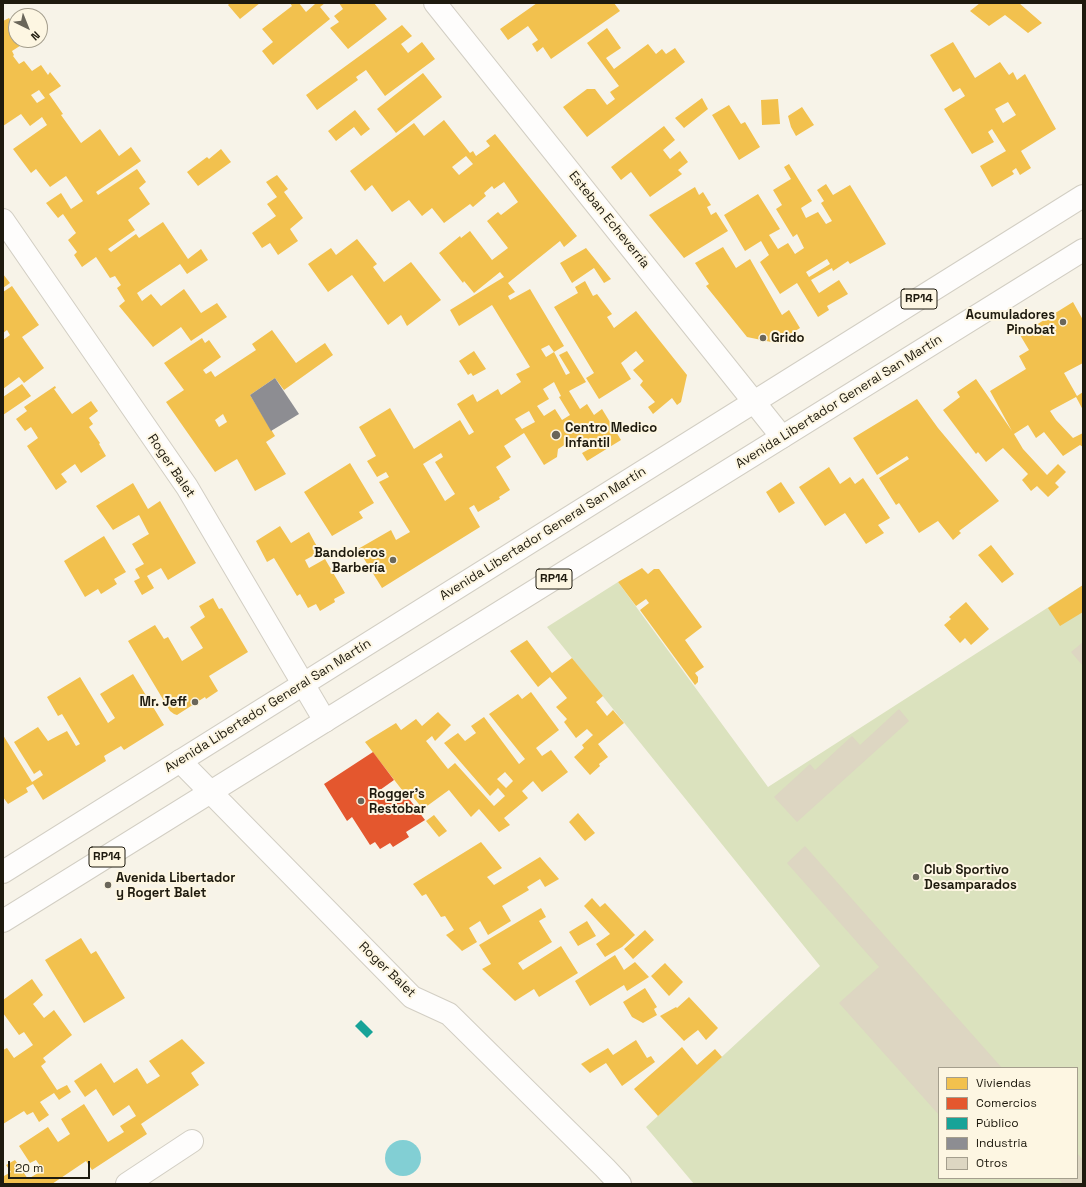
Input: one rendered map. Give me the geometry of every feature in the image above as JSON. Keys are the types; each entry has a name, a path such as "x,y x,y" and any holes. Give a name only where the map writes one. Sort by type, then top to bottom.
{"main road":[{"name":"Esteban Echeverría","path":"435,3 782,437"},
{"name":"Avenida Libertador General San Martín","path":"3,872 1083,196"},
{"name":"Roger Balet","path":"3,220 187,487 325,721"},
{"name":"Avenida Libertador General San Martín","path":"3,921 1083,250"},
{"name":"Roger Balet","path":"180,761 412,997 449,1014 600,1162 620,1184"},
{"path":"127,1184 192,1141"}],"green space":[{"name":"Club Sportivo Desamparados","path":"618,582 768,787 1083,585 1083,1184 694,1184 646,1127 820,966 547,627"}],"water":[{"path":"403,1140 413,1143 418,1148 421,1158 418,1168 413,1173 403,1176 393,1173 388,1168 385,1158 388,1148 393,1143"}],"building: Viviendas":[{"path":"230,3 260,3 240,19 228,5"},
{"path":"290,3 299,3 306,12 315,4 314,3 325,3 320,7 330,19 273,65 262,51 273,42 262,29 292,6"},
{"path":"339,3 374,3 387,19 348,49 330,28 339,22 334,16 343,9"},
{"path":"537,3 614,3 620,11 551,59 543,47 537,52 532,44 538,40 528,26 508,40 500,29"},
{"path":"980,3 1019,3 1042,23 1028,33 1005,15 989,26 970,11"},
{"path":"8,18 8,48 17,48 12,51 13,56 19,64 24,61 32,71 41,65 48,75 50,72 61,86 49,94 63,114 61,115 81,143 100,129 119,156 131,147 141,161 96,192 98,195 137,169 146,182 139,188 150,204 128,220 135,230 108,249 111,252 136,234 139,238 163,222 188,259 201,249 208,260 187,274 180,264 137,293 142,301 151,294 161,306 184,289 201,313 217,303 227,317 191,341 181,327 153,347 119,306 125,301 117,288 121,285 115,276 110,278 96,257 82,267 74,255 77,252 68,240 76,233 63,214 58,218 46,203 61,193 71,209 83,201 66,176 50,187 36,169 31,173 13,149 47,125 42,117 30,126 21,114 3,126 3,21","holes":["39,90 45,98 37,103 31,95"]},
{"path":"402,25 412,36 401,44 408,53 422,42 435,59 385,96 366,70 356,77 358,80 317,110 306,95"},
{"path":"607,28 621,48 606,58 614,69 648,44 656,54 662,49 666,54 675,48 685,62 587,137 563,107 587,89 595,89 607,105 615,99 610,92 619,86 587,43"},
{"path":"953,42 975,78 1000,62 1009,75 1013,72 1017,80 1025,74 1056,129 1021,151 1031,168 1020,175 1016,168 1012,171 1014,174 992,187 980,166 1006,151 992,129 988,132 994,142 972,154 944,109 965,96 960,88 953,92 930,55","holes":["1008,102 1016,115 1003,123 995,109"]},
{"path":"423,73 442,97 396,133 377,109"},
{"path":"702,98 708,109 684,128 675,118"},
{"path":"778,99 780,124 762,125 761,100"},
{"path":"729,105 741,124 745,122 760,147 739,160 712,115"},
{"path":"802,107 814,125 796,136 791,127 788,116"},
{"path":"355,110 370,129 361,136 354,127 336,141 328,131"},
{"path":"444,120 470,153 473,151 476,156 490,146 486,141 495,134 577,236 564,247 560,241 508,283 515,292 508,296 510,300 530,289 564,346 554,352 566,375 570,373 559,355 567,351 586,382 569,391 580,409 587,404 594,415 602,409 621,440 587,461 582,453 593,447 590,442 580,449 574,439 558,449 557,457 544,465 524,433 504,446 511,457 496,467 510,490 499,497 500,499 478,512 474,505 469,508 480,527 382,588 358,549 391,530 396,540 410,532 379,482 389,477 386,472 377,477 367,461 376,456 359,427 390,408 414,449 460,420 469,435 474,432 457,404 473,394 477,402 498,389 501,395 521,382 516,374 530,367 492,305 459,326 450,310 504,277 500,272 474,293 464,281 463,283 439,253 460,236 461,238 470,231 492,260 508,248 487,221 498,212 501,215 518,202 504,182 494,189 492,186 484,193 486,196 473,207 470,204 444,223 432,208 422,216 409,200 392,212 372,185 365,191 350,171 414,123 424,136","holes":["466,156 473,164 459,175 452,167","549,345 554,352 546,357 541,349","554,382 561,396 559,397 570,415 562,420 555,409 544,416 537,406 549,399 543,389","529,411 535,422 522,429 515,419","441,453 443,457 435,462 455,494 445,501 423,464"]},
{"path":"664,126 675,140 663,150 670,159 680,151 688,162 678,170 682,174 650,197 631,172 621,180 611,167"},
{"path":"221,149 231,162 198,186 187,172 207,157 209,159"},
{"path":"789,164 812,201 801,208 806,218 818,212 826,224 832,221 821,203 824,201 817,190 826,184 833,195 850,185 886,244 850,264 848,261 833,271 832,268 811,280 819,293 839,280 848,294 827,306 829,310 818,317 797,283 780,294 760,262 769,255 761,241 745,251 724,215 758,194 780,229 769,235 778,249 788,243 795,254 804,248 797,234 793,237 776,209 782,205 773,190 791,179 784,167","holes":["827,259 830,264 809,277 806,272"]},
{"path":"277,175 288,189 284,192 303,218 290,229 298,241 278,255 270,243 262,248 252,233 276,216 267,204 277,197 266,182"},
{"path":"695,187 699,195 703,192 711,205 707,207 711,215 716,212 728,231 684,258 649,215"},
{"path":"357,239 377,264 373,267 384,282 411,262 441,300 407,326 401,315 388,325 352,275 328,292 308,264 331,248 336,255"},
{"path":"723,247 736,268 750,259 782,315 789,310 800,328 776,343 747,337 706,286 709,284 695,263"},
{"path":"586,248 611,279 604,283 594,268 572,283 560,263"},
{"path":"3,274 10,283 3,288"},
{"path":"585,281 593,296 597,294 612,314 607,317 614,328 636,311 687,375 681,402 677,405 672,398 653,414 648,407 655,402 640,385 643,381 633,370 644,361 636,351 621,363 631,379 599,399 586,378 594,373 554,307 578,293 575,287"},
{"path":"12,286 39,325 22,337 44,368 24,383 19,377 3,389 3,340 10,335 7,330 3,333 3,292"},
{"path":"1073,302 1083,320 1083,363 1064,373 1077,396 1083,392 1083,410 1076,397 1050,411 1056,420 1073,438 1083,433 1083,447 1080,445 1063,456 1044,432 1036,438 1028,425 1014,434 1023,449 1047,475 1058,464 1066,472 1055,483 1059,487 1048,497 1037,486 1031,491 1022,480 1028,474 1003,448 986,462 978,452 976,454 943,410 960,397 957,392 976,379 1012,431 990,391 1026,369 1019,356 1029,350 1020,335"},
{"path":"272,330 296,363 325,343 333,355 284,390 275,378 250,395 275,436 266,442 286,474 255,491 237,459 215,472 166,402 184,390 164,363 202,338 205,343 209,340 221,357 203,370 206,374 211,371 215,377 256,350 252,344","holes":["223,414 227,422 219,427 215,420"]},
{"path":"474,351 486,369 473,376 471,373 468,375 459,361"},
{"path":"22,384 31,396 3,415 3,397"},
{"path":"55,386 56,388 54,389 72,414 91,401 98,411 89,418 93,424 89,427 100,443 99,444 106,456 81,473 75,464 61,474 67,482 56,490 27,446 38,438 31,427 25,431 16,419 27,411 24,407"},
{"path":"917,399 938,428 999,501 959,531 961,533 953,540 938,521 919,533 899,503 896,505 879,478 909,459 907,456 877,475 853,438"},
{"path":"350,463 374,503 359,512 363,518 332,536 304,492"},
{"path":"829,467 840,484 850,477 855,484 863,478 890,518 878,525 884,533 866,544 845,513 825,526 799,487"},
{"path":"781,482 795,503 779,513 766,492"},
{"path":"133,483 148,509 160,501 196,563 168,580 161,568 147,576 154,588 142,595 134,581 140,578 135,569 144,564 132,544 149,534 139,515 113,530 96,506"},
{"path":"280,526 291,543 309,532 320,552 305,560 309,568 325,559 345,593 334,599 335,602 320,611 316,604 308,608 300,594 297,596 274,558 267,562 256,541"},
{"path":"104,536 126,572 114,579 117,584 101,594 98,589 85,597 64,561"},
{"path":"991,545 1014,574 1002,583 978,555"},
{"path":"642,568 648,574 654,569 659,569 702,627 685,640 704,667 695,673 698,677 698,682 695,685 640,610 649,603 646,599 636,606 618,582"},
{"path":"1083,585 1083,612 1060,626 1048,608"},
{"path":"213,598 219,609 222,608 248,652 209,676 218,691 206,699 205,697 177,715 170,711 128,641 155,625 164,639 168,637 182,661 203,648 190,627 205,617 199,606"},
{"path":"966,602 989,629 971,645 965,638 960,643 944,625 951,619 949,617"},
{"path":"527,640 552,673 572,658 603,696 596,702 607,716 613,710 624,723 598,744 608,757 599,764 600,766 590,775 574,757 584,748 582,745 593,735 587,729 576,738 564,722 567,719 556,707 567,698 550,677 538,687 510,651"},
{"path":"133,674 164,725 124,750 121,746 104,756 106,761 43,800 33,784 26,788 28,792 8,804 3,797 3,735 32,782 43,775 40,770 34,774 14,742 38,727 48,741 67,731 76,746 80,744 62,714 58,716 47,697 80,677 108,723 115,718 100,694"},
{"path":"531,692 559,730 536,748 542,756 551,750 568,772 542,792 533,781 522,791 528,798 504,818 510,825 499,832 479,809 471,817 449,790 423,809 413,797 409,799 365,742 396,723 401,730 416,719 422,726 438,712 451,725 435,741 432,736 426,741 448,769 455,763 494,806 505,796 498,788 490,796 444,743 458,733 465,741 476,733 471,726 484,717 519,764 525,759 489,714 518,694 522,699","holes":["505,772 513,781 506,788 497,779"]},
{"path":"578,813 595,833 585,841 569,822"},
{"path":"434,815 447,831 439,837 426,821"},
{"path":"481,842 502,868 487,877 494,885 540,857 559,879 545,887 540,879 527,887 529,890 502,906 511,921 488,935 480,921 469,928 477,942 462,951 446,935 454,930 445,916 441,917 426,894 422,896 413,884"},
{"path":"592,898 600,907 605,903 635,935 622,947 605,957 596,944 610,934 584,906"},
{"path":"541,908 546,917 539,921 552,942 518,963 523,970 561,946 578,973 539,997 534,989 515,1001 482,969 491,964 479,945"},
{"path":"587,921 596,936 578,946 569,932"},
{"path":"645,930 654,940 633,959 624,949"},
{"path":"81,938 91,954 96,951 125,998 84,1023 45,960"},
{"path":"615,955 624,970 635,962 649,977 627,991 624,985 590,1006 575,981"},
{"path":"665,963 683,982 669,996 651,976"},
{"path":"32,979 43,995 33,1004 44,1018 54,1010 72,1035 43,1058 46,1062 41,1066 57,1090 67,1085 71,1092 59,1100 54,1093 40,1102 49,1115 39,1122 33,1112 27,1115 24,1111 3,1124 3,1050 7,1048 14,1058 33,1045 24,1032 19,1035 3,1013 3,1000"},
{"path":"645,988 657,1007 654,1009 657,1015 643,1023 632,1017 623,1002"},
{"path":"689,997 718,1028 706,1040 698,1030 684,1041 660,1016 676,1007 677,1008"},
{"path":"182,1039 205,1063 191,1073 199,1085 141,1124 147,1134 92,1170 86,1161 52,1184 3,1184 3,1174 4,1176 11,1172 6,1165 15,1160 28,1179 43,1170 36,1160 30,1163 19,1146 48,1127 58,1142 70,1134 61,1119 84,1104 108,1142 124,1132 120,1126 136,1116 129,1105 113,1116 96,1089 85,1097 74,1081 101,1063 114,1083 137,1068 147,1084 160,1076 149,1061"},
{"path":"636,1040 647,1058 651,1056 655,1062 622,1086 606,1063 590,1073 581,1064 608,1048 613,1055"},
{"path":"682,1047 697,1065 715,1049 722,1057 658,1116 634,1089"}],"building: Comercios":[{"name":"Rogger's Restobar","path":"373,752 394,780 380,790 388,802 404,792 425,820 406,832 409,837 393,847 390,843 380,849 375,842 370,845 352,817 347,821 324,784"}],"building: Público":[{"path":"361,1020 373,1032 367,1038 355,1026"}],"building: Industria":[{"path":"275,378 299,414 271,431 250,395"}],"building: Otros":[{"path":"1083,642 1083,666 1071,652"},
{"path":"899,709 909,721 797,822 774,797 810,764 815,770 852,736 860,745"},
{"path":"805,846 1001,1067 938,1067 938,1114 839,1003 879,967 787,863"},
{"path":"1078,1154 1083,1160 1083,1182 1081,1184 1063,1184 1059,1179 1078,1179"}],"place":[{"name":"Acumuladores Pinobat","path":"1063,322"},
{"name":"Grido","path":"763,338"},
{"name":"Centro Medico Infantil","path":"556,435"},
{"name":"Bandoleros Barbería","path":"393,560"},
{"name":"Mr. Jeff","path":"195,702"},
{"name":"Rogger's Restobar","path":"361,801"},
{"name":"Club Sportivo Desamparados","path":"916,877"},
{"name":"Avenida Libertador y Rogert Balet","path":"108,885"}]}
